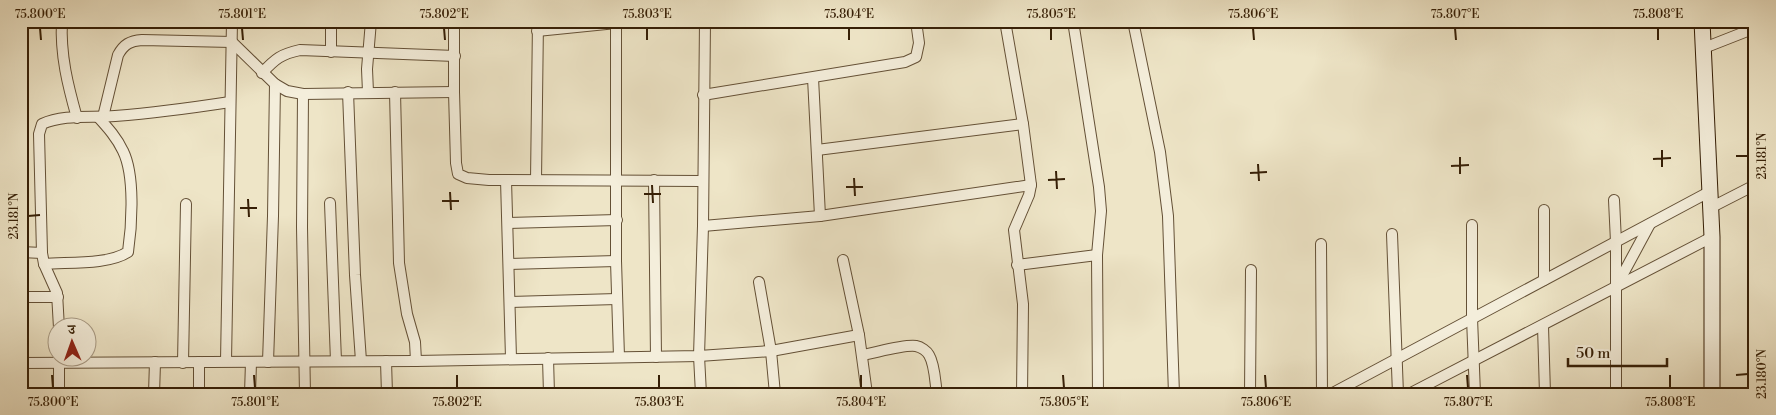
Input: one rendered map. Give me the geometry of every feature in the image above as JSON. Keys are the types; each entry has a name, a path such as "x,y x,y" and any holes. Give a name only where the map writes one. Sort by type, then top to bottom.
{"street":[{"path":"62,21 61,38 64,67 77,118"},
{"path":"226,361 232,21"},
{"path":"331,21 331,52"},
{"path":"368,92 368,53 371,21"},
{"path":"636,21 538,25 454,22 454,92 458,174 467,178 506,180 702,181"},
{"path":"701,394 699,356 703,226 705,21"},
{"path":"703,95 905,62 916,57 918,43 916,21"},
{"path":"1005,21 1023,124 1031,185 1029,195 1014,230 1023,304 1022,394"},
{"path":"1073,21 1099,187 1101,211 1097,255 1098,394"},
{"path":"1133,21 1160,152 1168,216 1174,394"},
{"path":"1702,21 1712,237 1712,394"},
{"path":"616,23 616,260 619,357"},
{"path":"536,180 538,25"},
{"path":"1704,48 1755,28"},
{"path":"101,117 118,55 122,47 130,41 142,40 232,42 275,84 287,91 303,94 454,92"},
{"path":"262,73 285,53 300,50 455,56"},
{"path":"813,78 820,216"},
{"path":"268,362 273,226 275,84"},
{"path":"348,92 355,275 361,361"},
{"path":"395,92 399,263 404,299 415,342 416,361"},
{"path":"303,94 302,227 305,394"},
{"path":"59,318 58,297 44,264 42,253 39,134 42,124 54,118 101,117 230,102"},
{"path":"44,264 106,260 128,252 131,232 130,176 125,154 101,117"},
{"path":"817,150 1023,124"},
{"path":"506,180 511,358"},
{"path":"654,180 656,357"},
{"path":"703,226 820,216 1031,185"},
{"path":"1710,208 1755,185"},
{"path":"1331,394 1709,192"},
{"path":"1614,200 1616,242 1616,394"},
{"path":"330,203 336,361"},
{"path":"184,363 186,204"},
{"path":"1544,210 1544,280"},
{"path":"508,222 617,220"},
{"path":"1616,288 1650,224"},
{"path":"1472,225 1472,318 1475,394"},
{"path":"1392,234 1398,394"},
{"path":"1409,394 1712,237"},
{"path":"1321,244 1322,394"},
{"path":"21,252 42,253"},
{"path":"1018,265 1097,255"},
{"path":"509,264 616,260"},
{"path":"843,260 859,335 867,394"},
{"path":"1250,394 1251,270"},
{"path":"759,282 771,351 775,394"},
{"path":"21,297 58,297"},
{"path":"510,302 617,300"},
{"path":"1543,326 1545,394"},
{"path":"98,361 184,363 699,356 771,351 859,335"},
{"path":"862,355 917,346 928,354 931,360 937,394"},
{"path":"548,358 549,394"},
{"path":"21,363 48,361"},
{"path":"386,361 387,394"},
{"path":"154,394 155,362"},
{"path":"199,362 199,394"},
{"path":"250,394 251,362"},
{"path":"59,368 59,394"}]}
